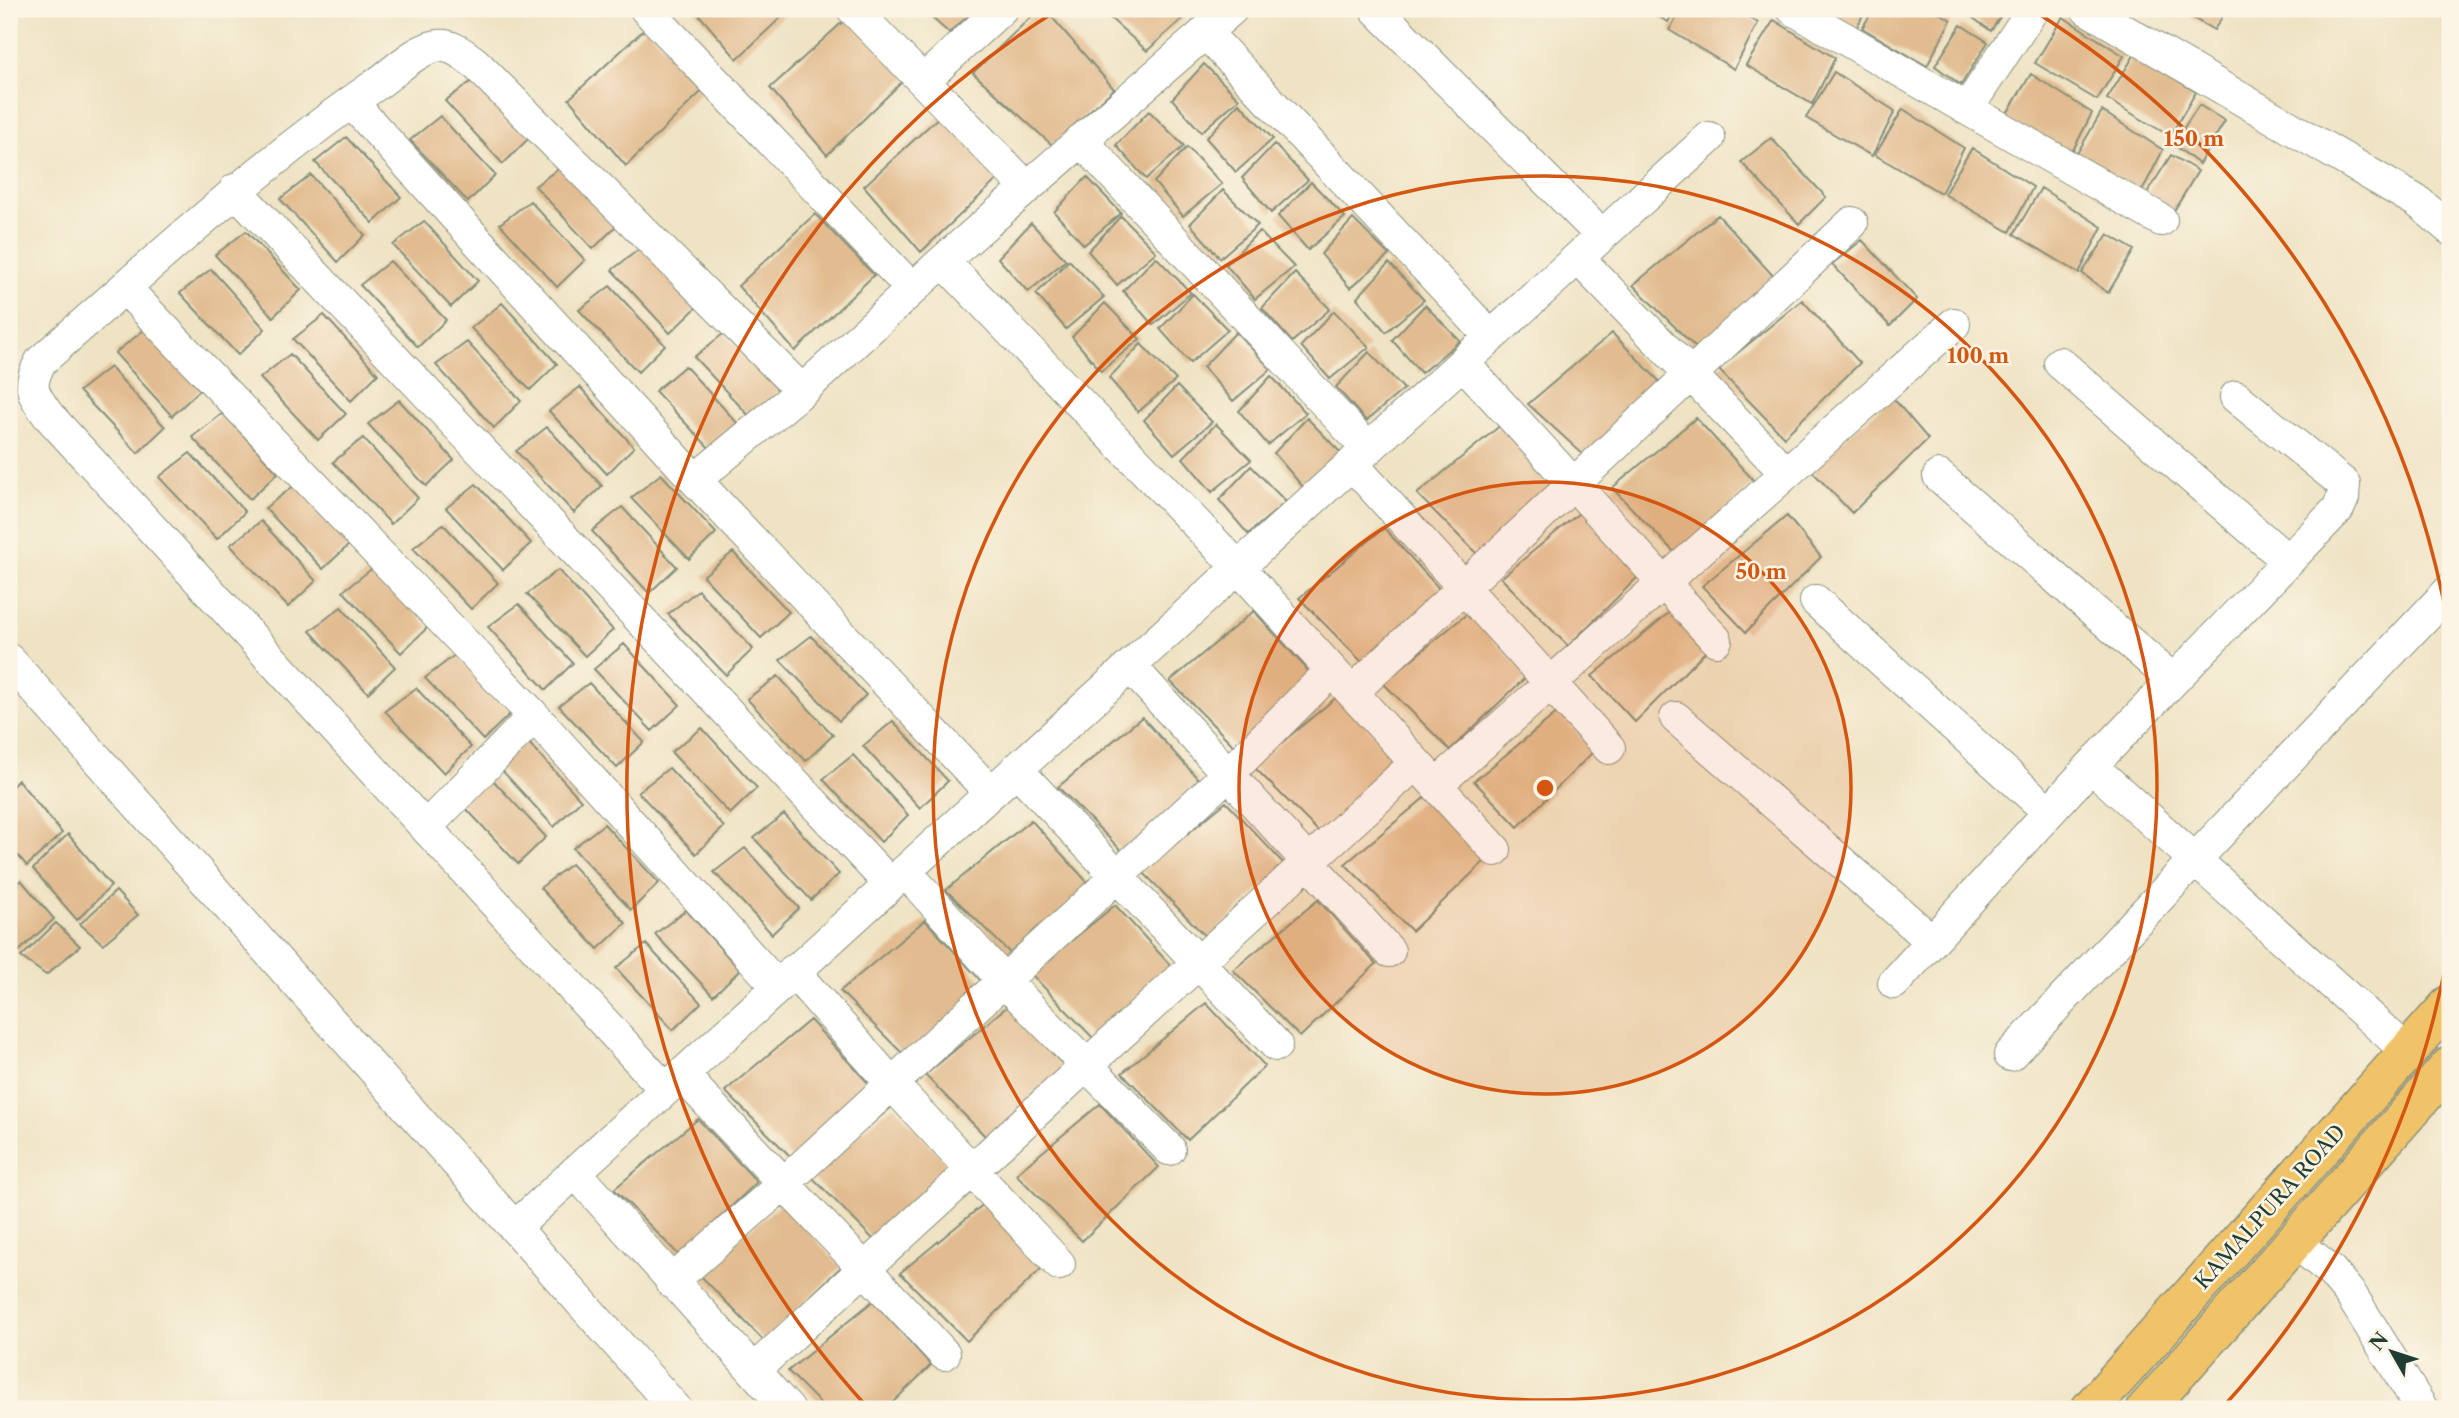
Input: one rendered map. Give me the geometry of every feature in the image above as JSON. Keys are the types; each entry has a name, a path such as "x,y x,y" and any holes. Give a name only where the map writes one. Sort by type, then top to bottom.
{"main road":[{"name":"KAMALPURA ROAD","path":"2090,1409 2450,1004"},
{"path":"2146,1409 2450,1066"}],"street":[{"path":"646,9 912,289"},
{"path":"853,9 1027,188"},
{"path":"923,80 1001,9"},
{"path":"695,480 802,391 943,261 1232,9"},
{"path":"1376,9 1602,236"},
{"path":"1793,9 2161,220"},
{"path":"1967,110 2033,9"},
{"path":"2087,9 2418,202 2450,229"},
{"path":"1205,32 1491,337"},
{"path":"802,391 475,63 455,48 438,46 421,54 351,102 235,190 40,361 32,378 34,395 48,415 427,826 673,1082 865,1268 944,1354"},
{"path":"351,102 695,480 990,792"},
{"path":"515,1227 1709,138"},
{"path":"1081,140 1360,456 1463,588 1609,748"},
{"path":"235,190 897,878 1003,980 1169,1149"},
{"path":"671,1282 782,1185 1228,774 1342,681 1463,588 1852,223"},
{"path":"1578,258 1786,473"},
{"path":"943,261 1238,568 1495,850"},
{"path":"125,288 785,978 892,1084 1059,1264"},
{"path":"754,1370 1308,862 1550,684 1954,324"},
{"path":"1463,363 1716,640"},
{"path":"2060,363 2288,561"},
{"path":"1894,983 2091,766 2338,509 2343,498 2344,484 2236,397"},
{"path":"1939,476 2174,680"},
{"path":"2010,1055 2193,858 2450,590"},
{"path":"1816,601 2049,812"},
{"path":"9,660 676,1409"},
{"path":"1130,666 1389,951"},
{"path":"427,826 534,716"},
{"path":"1676,718 1933,941"},
{"path":"2091,766 2408,1052"},
{"path":"1016,769 1276,1045"},
{"path":"575,1172 671,1282 788,1409"},
{"path":"2294,1241 2331,1271 2351,1295 2422,1409"}],"building":[{"path":"694,9 790,9 737,59"},
{"path":"922,9 976,9 949,33"},
{"path":"1039,9 1045,9 1114,89 1052,145 973,73"},
{"path":"1100,9 1193,9 1147,51"},
{"path":"1645,9 1675,9 1668,22"},
{"path":"1682,9 1736,9 1758,23 1734,69 1669,30"},
{"path":"1821,9 1866,9 1856,29"},
{"path":"1874,9 1933,9 1951,20 1927,66 1862,28"},
{"path":"1967,9 2005,9 1991,31 1965,12"},
{"path":"2177,9 2227,9 2214,30"},
{"path":"848,17 907,77 827,155 770,88"},
{"path":"2063,17 2124,56 2097,100 2035,63"},
{"path":"1774,20 1835,58 1812,104 1746,65"},
{"path":"1961,25 1988,42 1961,85 1935,66"},
{"path":"646,28 705,88 626,166 569,99"},
{"path":"2135,54 2196,92 2170,136 2107,99"},
{"path":"1204,64 1239,99 1201,132 1172,99"},
{"path":"1834,72 1895,111 1872,156 1806,118"},
{"path":"2031,74 2092,113 2069,158 2003,120"},
{"path":"476,78 530,137 503,164 445,101"},
{"path":"1239,103 1273,139 1236,172 1206,138"},
{"path":"2199,105 2225,121 2199,164 2173,144"},
{"path":"1903,109 1964,148 1941,193 1875,155"},
{"path":"1149,111 1184,146 1146,179 1116,145"},
{"path":"2102,111 2163,150 2140,195 2075,157"},
{"path":"941,115 1001,176 921,252 864,186"},
{"path":"440,116 495,175 468,202 410,140"},
{"path":"346,137 401,197 373,223 315,162"},
{"path":"1771,138 1826,197 1799,224 1741,162"},
{"path":"1274,144 1308,180 1271,213 1242,178"},
{"path":"1187,147 1222,184 1183,216 1154,182"},
{"path":"1972,148 2033,187 2010,232 1944,194"},
{"path":"2171,155 2198,171 2172,214 2146,195"},
{"path":"566,163 620,222 593,249 535,186"},
{"path":"311,175 365,235 338,262 280,199"},
{"path":"1087,177 1121,213 1084,245 1054,212"},
{"path":"1311,182 1345,217 1308,250 1278,216"},
{"path":"2041,188 2102,227 2079,273 2014,234"},
{"path":"1223,190 1258,225 1220,258 1190,224"},
{"path":"530,201 585,260 557,287 500,224"},
{"path":"815,214 874,275 795,351 738,286"},
{"path":"1718,215 1776,279 1700,352 1633,285"},
{"path":"1121,216 1156,252 1117,285 1088,251"},
{"path":"1353,219 1389,255 1350,288 1321,254"},
{"path":"424,221 478,281 451,307 393,245"},
{"path":"1031,223 1066,260 1028,292 998,258"},
{"path":"246,231 301,290 273,317 215,255"},
{"path":"1259,231 1294,267 1255,299 1226,265"},
{"path":"2108,234 2134,250 2108,293 2082,273"},
{"path":"1862,240 1917,299 1890,326 1832,264"},
{"path":"643,246 698,306 670,333 612,270"},
{"path":"1156,257 1191,293 1153,325 1123,291"},
{"path":"1069,260 1104,297 1066,329 1036,294"},
{"path":"390,261 446,320 418,347 360,285"},
{"path":"1389,263 1424,300 1386,332 1357,298"},
{"path":"211,269 265,329 238,355 180,293"},
{"path":"1295,273 1330,309 1292,342 1262,308"},
{"path":"610,286 665,345 638,372 579,310"},
{"path":"1193,294 1228,330 1190,363 1160,329"},
{"path":"1802,300 1860,363 1784,437 1718,369"},
{"path":"502,303 557,364 530,390 471,328"},
{"path":"1105,303 1140,339 1101,371 1072,337"},
{"path":"1425,305 1460,341 1421,373 1392,340"},
{"path":"1334,311 1369,347 1330,379 1301,346"},
{"path":"324,315 378,374 351,401 293,339"},
{"path":"145,329 200,390 172,416 115,353"},
{"path":"1236,332 1271,369 1233,401 1203,367"},
{"path":"724,333 780,392 752,419 694,357"},
{"path":"1612,333 1665,387 1588,459 1528,404"},
{"path":"467,342 521,401 494,428 436,365"},
{"path":"1141,344 1176,380 1138,412 1109,378"},
{"path":"1369,352 1404,389 1366,421 1336,387"},
{"path":"290,354 346,414 318,440 260,378"},
{"path":"685,366 740,426 713,452 655,391"},
{"path":"110,367 165,427 138,453 79,391"},
{"path":"1271,376 1306,413 1268,445 1239,411"},
{"path":"1177,386 1212,422 1174,454 1144,420"},
{"path":"580,387 634,447 607,474 549,411"},
{"path":"1893,398 1928,439 1852,513 1809,468"},
{"path":"399,400 454,460 426,486 368,424"},
{"path":"223,413 278,473 250,499 192,437"},
{"path":"1307,418 1342,454 1303,487 1274,453"},
{"path":"1696,418 1755,482 1678,556 1612,488"},
{"path":"1216,424 1251,460 1212,492 1183,458"},
{"path":"1502,424 1560,487 1484,561 1417,494"},
{"path":"547,427 602,486 574,513 516,451"},
{"path":"363,438 418,498 391,524 333,462"},
{"path":"190,453 245,512 217,539 159,477"},
{"path":"1251,466 1286,502 1248,534 1219,500"},
{"path":"661,474 716,533 689,559 631,498"},
{"path":"296,484 351,543 323,569 265,508"},
{"path":"476,484 531,543 503,570 446,508"},
{"path":"622,507 677,567 649,593 592,531"},
{"path":"1585,508 1644,571 1568,646 1501,578"},
{"path":"1787,516 1821,557 1746,632 1702,586"},
{"path":"261,521 316,581 288,607 230,545"},
{"path":"443,524 498,583 471,609 413,548"},
{"path":"1384,528 1442,592 1366,666 1299,598"},
{"path":"733,552 789,612 761,638 703,576"},
{"path":"374,567 428,627 401,653 343,591"},
{"path":"558,570 613,630 585,656 527,594"},
{"path":"698,590 753,649 726,675 668,614"},
{"path":"519,604 573,663 546,690 488,627"},
{"path":"341,607 395,667 368,693 310,631"},
{"path":"1676,607 1710,647 1635,722 1592,676"},
{"path":"1254,611 1312,675 1237,749 1170,681"},
{"path":"1468,613 1527,676 1450,750 1383,683"},
{"path":"811,636 866,695 839,721 780,660"},
{"path":"624,644 680,705 652,731 594,669"},
{"path":"456,654 511,713 483,740 425,678"},
{"path":"778,676 833,735 806,761 747,699"},
{"path":"589,683 644,742 617,768 559,706"},
{"path":"416,688 471,747 444,773 385,711"},
{"path":"1338,696 1397,759 1320,833 1253,766"},
{"path":"1559,711 1593,752 1518,827 1474,781"},
{"path":"1142,717 1200,781 1125,854 1058,787"},
{"path":"893,721 948,781 920,808 863,746"},
{"path":"702,728 757,788 730,814 671,752"},
{"path":"527,741 581,800 554,827 496,764"},
{"path":"853,755 908,815 881,842 823,779"},
{"path":"669,768 724,827 696,854 638,792"},
{"path":"491,778 546,837 518,864 460,802"},
{"path":"18,780 62,833 27,866 9,845 9,790"},
{"path":"1429,794 1488,858 1412,931 1345,864"},
{"path":"1226,802 1285,865 1208,939 1142,871"},
{"path":"784,814 839,874 811,900 754,838"},
{"path":"1031,820 1089,884 1014,957 946,890"},
{"path":"604,824 659,883 631,910 573,848"},
{"path":"68,834 111,886 77,920 33,869"},
{"path":"745,848 799,908 772,934 714,872"},
{"path":"571,864 626,923 598,949 540,888"},
{"path":"21,880 54,919 18,952 9,941 9,893"},
{"path":"116,891 138,915 103,944 80,924"},
{"path":"1318,900 1376,964 1300,1037 1233,970"},
{"path":"1115,905 1173,968 1097,1042 1031,974"},
{"path":"686,910 740,970 713,996 655,934"},
{"path":"925,920 984,984 907,1058 840,991"},
{"path":"56,923 80,946 46,975 21,957"},
{"path":"646,944 701,1003 673,1030 616,968"},
{"path":"1206,1003 1265,1066 1188,1140 1122,1073"},
{"path":"1009,1005 1067,1069 991,1142 925,1075"},
{"path":"810,1020 869,1084 792,1158 725,1091"},
{"path":"1100,1104 1159,1167 1082,1241 1016,1174"},
{"path":"894,1105 952,1169 876,1242 810,1175"},
{"path":"698,1119 757,1182 680,1256 614,1189"},
{"path":"782,1203 841,1267 764,1341 698,1273"},
{"path":"985,1203 1043,1267 967,1341 900,1273"},
{"path":"873,1301 931,1365 886,1409 826,1409 788,1371"}]}
